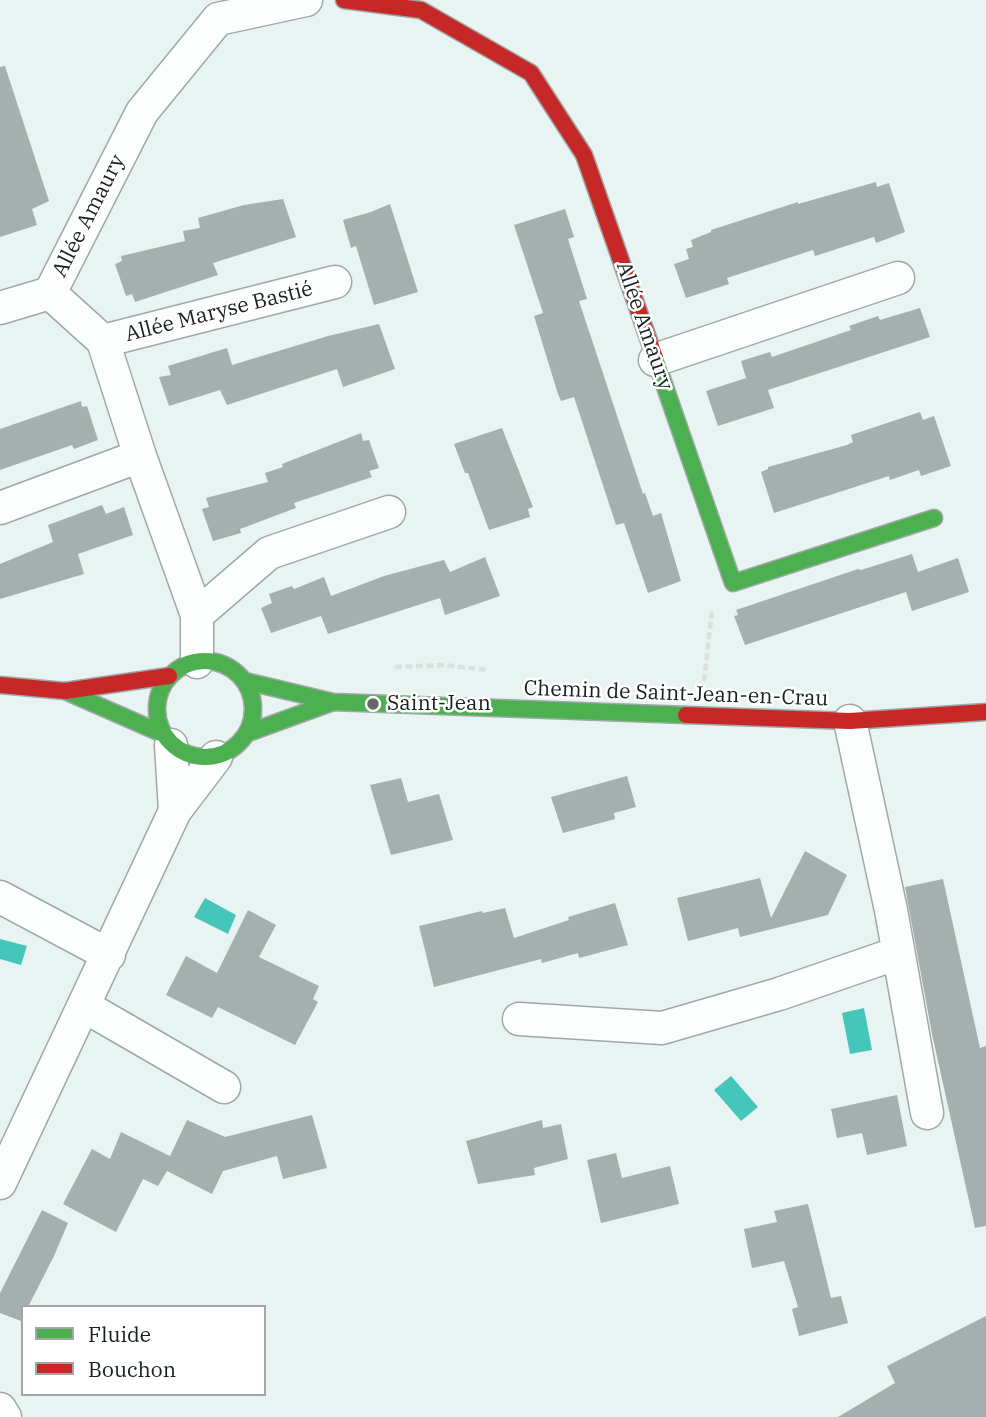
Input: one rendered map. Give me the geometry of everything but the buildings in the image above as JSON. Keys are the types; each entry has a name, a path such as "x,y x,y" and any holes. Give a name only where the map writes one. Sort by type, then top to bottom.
{"street":[{"name":"Allée Amaury","path":"197,662 197,615 140,456 103,341 50,293 142,113 218,19 306,0"},
{"name":"Allée Amaury","path":"344,0 421,10 531,73 584,155 733,583"},
{"path":"655,360 898,278"},
{"name":"Allée Maryse Bastié","path":"103,341 335,282"},
{"path":"0,308 50,293"},
{"path":"0,508 140,456"},
{"path":"197,615 269,554 389,513"},
{"path":"733,583 934,518"},
{"path":"65,691 167,739 184,753 200,758 216,757 237,746 248,733 253,719 253,702 245,681 233,669 222,664 197,662 180,668 169,676 162,687 157,704 158,720 167,739 175,811"},
{"path":"0,685 65,691 169,676"},
{"path":"245,681 333,702"},
{"path":"248,733 333,702"},
{"name":"Chemin de Saint-Jean-en-Crau","path":"333,702 850,721 986,712"},
{"path":"850,721 898,953 927,1113"},
{"name":"Chemin de Saint-Jean-en-Crau","path":"850,721 927,733"},
{"path":"2,1176 175,811 216,757"},
{"path":"0,897 109,955"},
{"path":"519,1019 662,1028 779,994 898,953"},
{"path":"84,1006 224,1087"},
{"path":"0,1409 5,1417"}],"path":[{"path":"704,682 715,589 733,583"}],"water":[{"path":"205,898 236,915 228,934 194,917"},
{"path":"0,939 27,946 21,965 0,959"},
{"path":"864,1008 872,1050 850,1054 842,1013"},
{"path":"731,1076 758,1107 741,1121 714,1090"}],"traffic: fast":[{"path":"655,358 733,583 934,518"},
{"path":"205,661 223,664 239,675 250,691 253,709 250,727 239,743 223,754 205,757 187,754 171,743 160,727 157,709 160,691 171,675 187,664 205,661"},
{"path":"245,681 333,702 686,715"},
{"path":"65,691 163,734"},
{"path":"248,733 333,702"}],"traffic: jam":[{"path":"344,0 421,10 531,73 584,155 655,358"},
{"path":"0,685 65,691 169,676"},
{"path":"686,715 850,721 986,712"}],"place":[{"name":"Saint-Jean","path":"373,704"}]}
